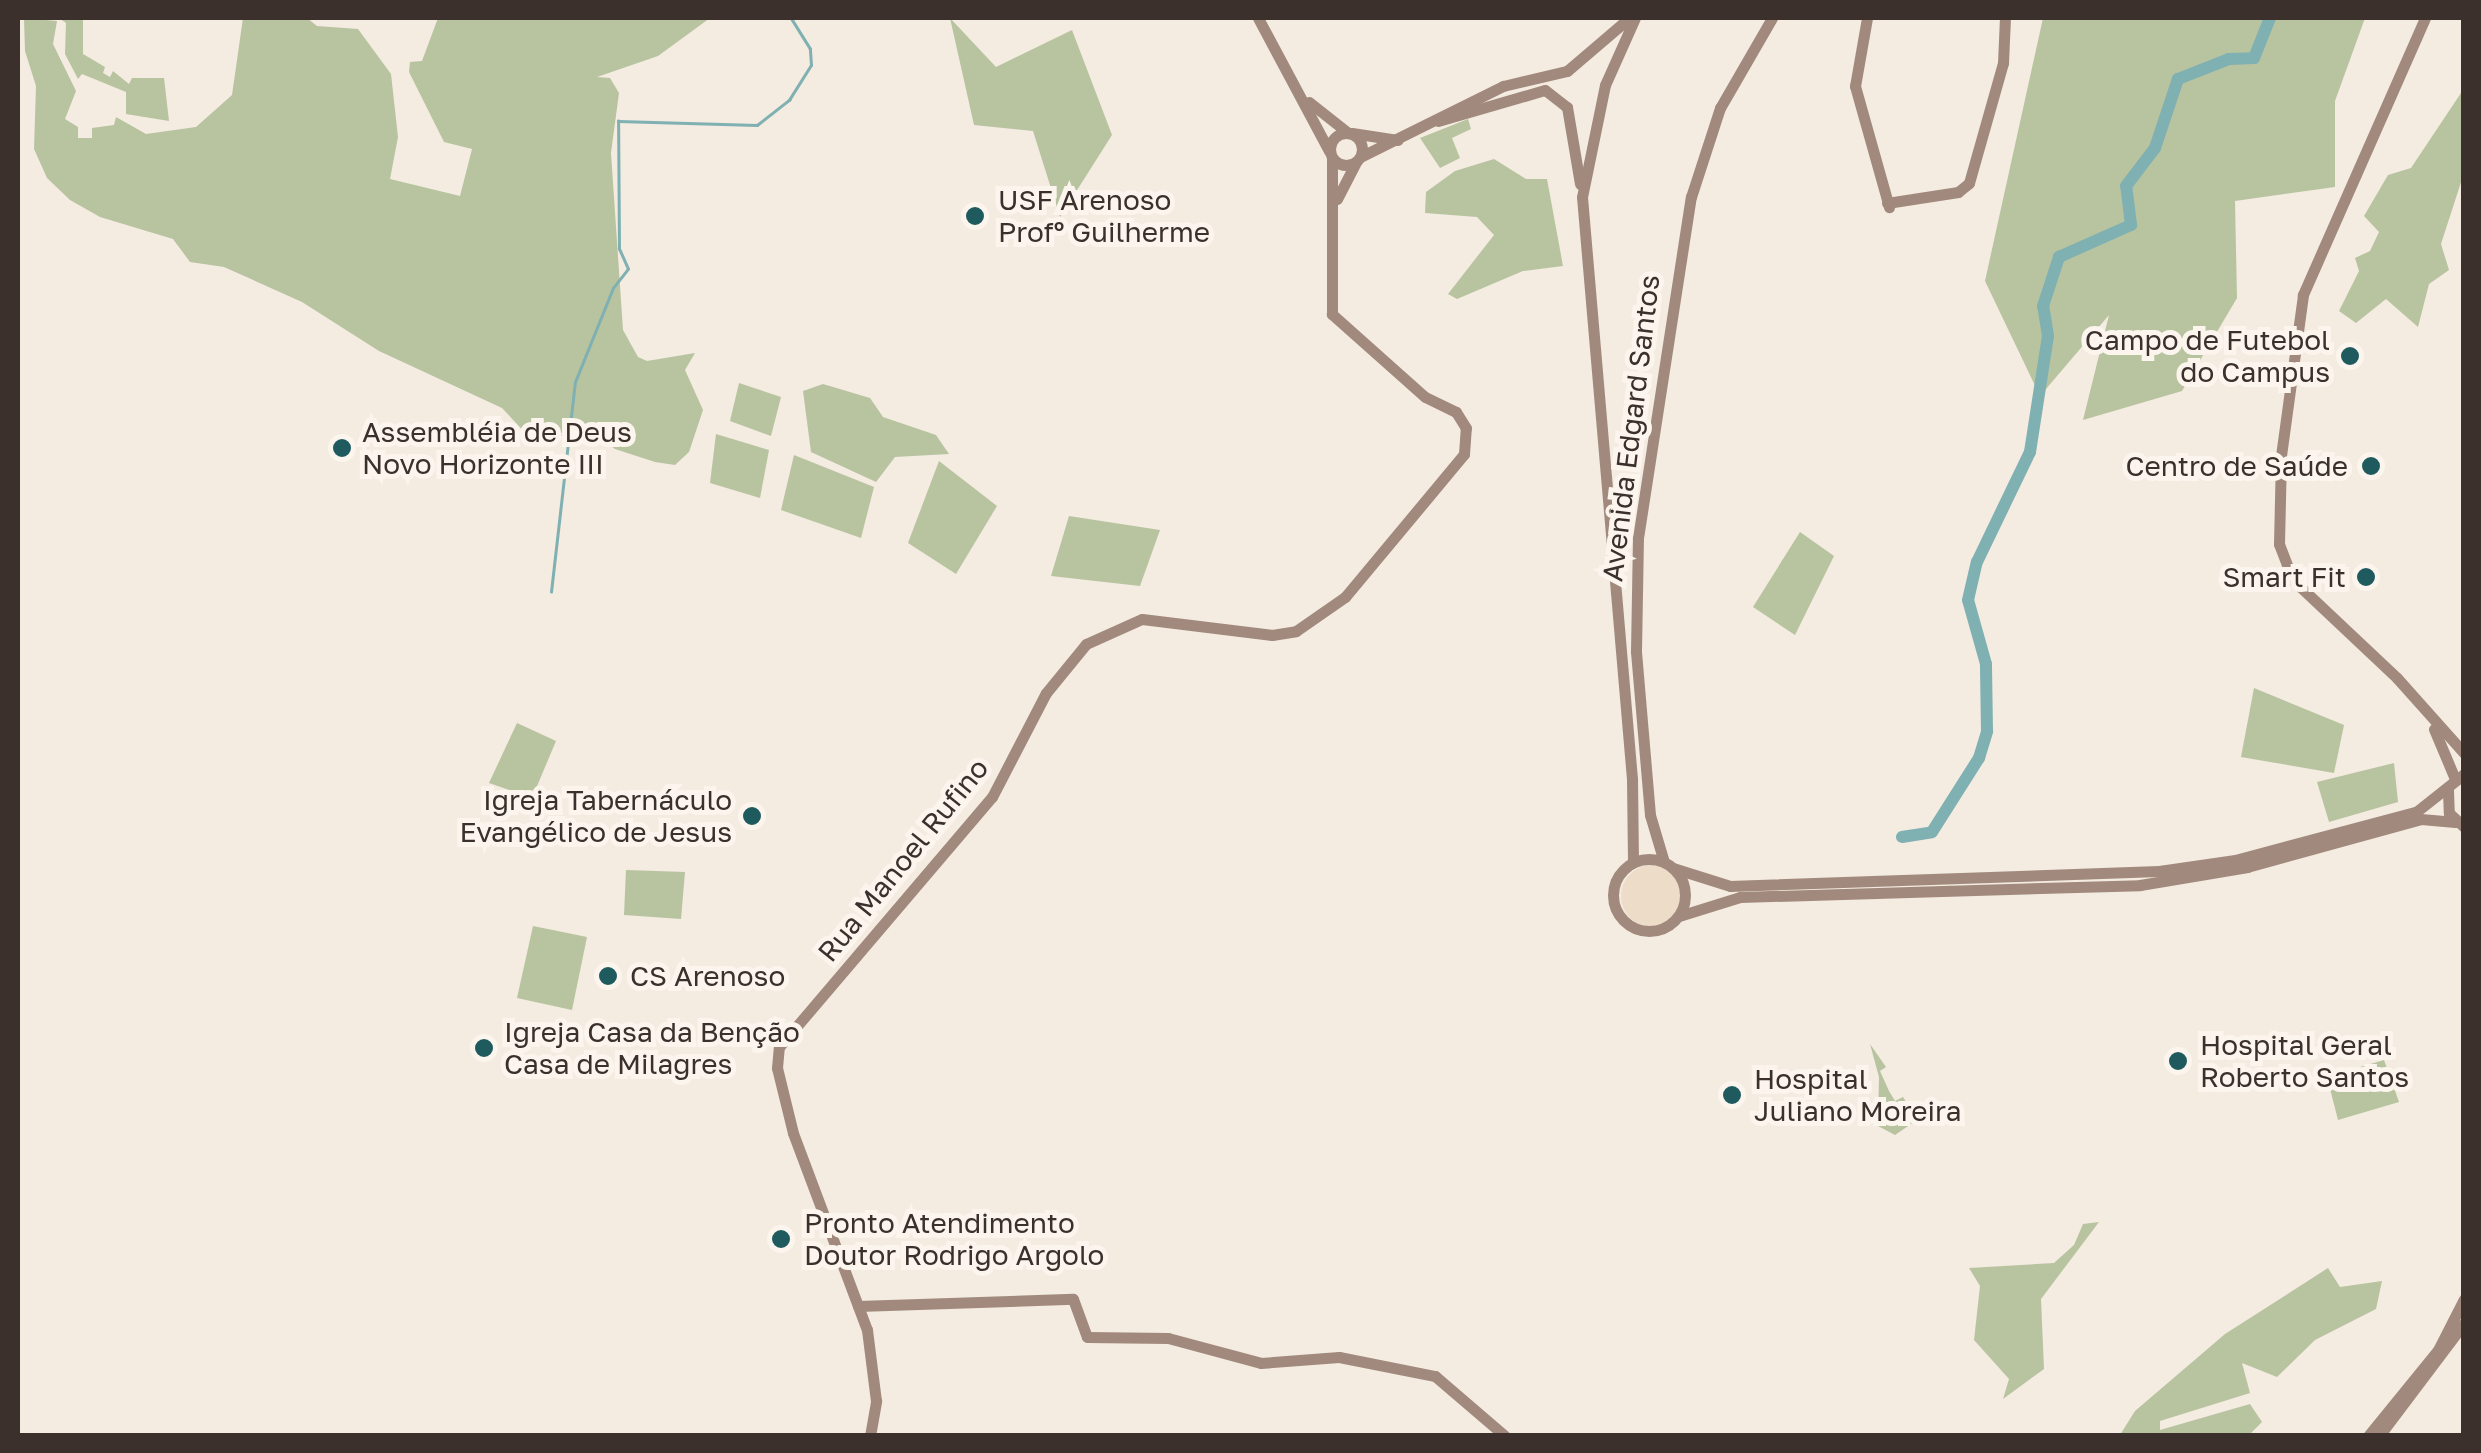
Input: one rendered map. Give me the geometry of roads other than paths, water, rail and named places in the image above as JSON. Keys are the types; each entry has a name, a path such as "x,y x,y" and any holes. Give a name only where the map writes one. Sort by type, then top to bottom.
{"main road":[{"path":"1258,18 1331,154 1341,165 1504,86 1567,70 1632,18"},
{"name":"Avenida Edgard Santos","path":"1632,18 1604,86 1582,197 1635,856"},
{"name":"Avenida Edgard Santos","path":"1669,865 1658,846 1636,650 1645,488 1691,197 1720,108 1772,18"},
{"path":"1867,18 1855,86 1888,205 1958,192 1969,183 2003,64 2005,18"},
{"path":"2425,18 2303,295 2281,456 2279,544 2293,580 2464,753"},
{"path":"1297,87 1361,143 1358,160 1332,212"},
{"path":"1438,121 1534,91 1558,97 1573,125 1582,197"},
{"path":"1332,212 1334,137 1349,133 1397,140"},
{"name":"Rua Manoel Rufino","path":"870,1436 876,1402 871,1349 793,1133 777,1068 779,1047 992,797 1046,693 1086,644 1142,618 1291,633 1345,597 1443,487 1467,446 1456,412 1425,396 1335,319 1327,294 1332,212"},
{"path":"1658,846 1635,856 1613,892 1625,922 1650,932 1706,903 2140,885 2246,867 2421,819 2460,824 2455,781 2429,716"},
{"path":"1635,856 1712,883 2056,879 2159,872 2327,837 2423,809 2455,781"},
{"path":"1669,865 1685,891 1679,916"},
{"path":"1706,903 1702,893 1712,883"},
{"path":"858,1306 1072,1299 1087,1337 1168,1338 1261,1363 1339,1357 1422,1372 1446,1384 1506,1436"},
{"path":"2368,1436 2438,1350 2464,1299"},
{"path":"2379,1436 2464,1324"}],"waterway":[{"path":"551,592 575,382 613,288 628,269 619,249 618,121 757,125 789,100 811,65 810,49 791,18"},
{"path":"1902,837 1932,832 1979,758 1987,731 1986,664 1968,600 1977,562 2030,452 2048,336 2043,306 2059,257 2131,225 2126,186 2155,148 2178,79 2229,59 2254,58 2270,18"}],"place":[{"name":"USF Arenoso Profº Guilherme","path":"975,216"},
{"name":"Campo de Futebol do Campus","path":"2350,356"},
{"name":"Assembléia de Deus Novo Horizonte III","path":"342,448"},
{"name":"Centro de Saúde","path":"2371,466"},
{"name":"Smart Fit","path":"2366,577"},
{"name":"Igreja Tabernáculo Evangélico de Jesus","path":"752,816"},
{"name":"CS Arenoso","path":"608,976"},
{"name":"Igreja Casa da Benção Casa de Milagres","path":"484,1048"},
{"name":"Hospital Geral Roberto Santos","path":"2178,1061"},
{"name":"Hospital Juliano Moreira","path":"1732,1095"},
{"name":"Pronto Atendimento Doutor Rodrigo Argolo","path":"781,1239"}]}
